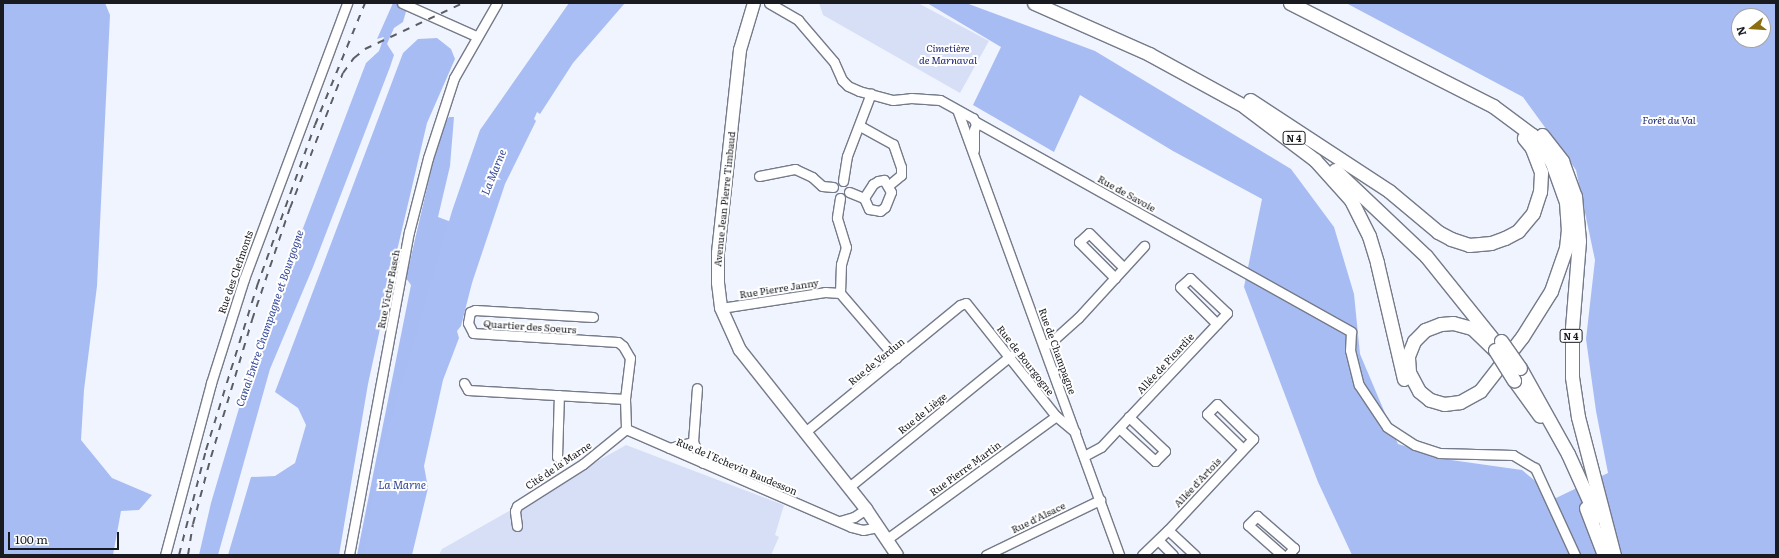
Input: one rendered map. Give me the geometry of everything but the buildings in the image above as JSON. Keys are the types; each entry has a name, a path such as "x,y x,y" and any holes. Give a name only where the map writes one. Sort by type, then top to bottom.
{"highway":[{"name":"N 4","path":"1034,3 1149,54 1246,102 1329,158 1379,200 1456,282 1517,374 1568,454 1613,555"},
{"name":"N 4","path":"1049,3 1151,48 1246,102 1389,191 1426,223 1451,239 1478,245 1498,241 1518,231 1533,213 1541,182 1538,162 1525,138 1478,105 1385,52"},
{"name":"N 4","path":"1290,3 1467,92 1510,117 1532,135 1543,149 1561,183 1568,229 1563,261 1541,309 1498,370 1474,395 1452,404 1437,403 1424,396 1414,386 1409,372 1408,356 1414,341 1425,330 1441,324 1453,323 1472,328 1498,346"},
{"name":"N 4","path":"1301,3 1466,85 1513,112 1531,126 1555,150 1575,196 1579,241 1572,328 1572,377 1578,417 1613,555"},
{"name":"N 4","path":"1246,102 1315,160 1351,200 1369,236 1405,382 1420,401 1434,408 1449,410 1473,404 1491,386 1550,304 1570,258 1574,229 1567,183 1555,156 1531,126"},
{"path":"1517,374 1577,487 1604,555"}],"main road":[{"name":"Avenue Jean Pierre Timbaud","path":"754,3 740,50 718,253 718,283 721,308 740,350 866,509 888,539 897,555"}],"street":[{"name":"Rue des Clefmonts","path":"165,555 211,383 244,279 346,3"},
{"name":"Rue Victor Basch","path":"349,555 419,190 449,92 476,36 497,3"},
{"name":"Rue de Savoie","path":"769,3 798,20 834,62 842,80 848,86 859,92 871,93 893,100 911,98 940,100 958,112 971,126 989,128 1351,332 1350,350 1359,385 1387,427 1415,445 1439,453 1513,455 1535,468 1575,555"},
{"path":"406,4 476,36"},
{"path":"843,181 847,156 860,126 871,93"},
{"path":"860,126 892,144 901,167 901,176 888,186"},
{"name":"Rue de Champagne","path":"971,126 975,154 1119,555"},
{"path":"760,176 795,169 812,177 822,186 833,187"},
{"path":"849,192 864,198 869,209 880,211 889,198 891,192 884,180 878,181 873,184 864,198"},
{"path":"843,181 849,186 849,192 847,196 840,198 833,192 833,187 836,182 843,181"},
{"path":"840,198 837,218 846,247 841,264 840,293 896,358"},
{"path":"1114,278 1079,242 1089,233 1124,268"},
{"path":"1044,345 1050,343 1078,318 1144,246"},
{"name":"Allée de Picardie","path":"1084,456 1101,447 1217,324 1227,313 1190,278 1180,287 1217,324"},
{"name":"Rue Pierre Janny","path":"721,308 825,292 840,293"},
{"name":"Rue de Bourgogne","path":"960,305 966,303 970,306 1056,416 1076,433"},
{"name":"Rue de Verdun","path":"805,432 960,305"},
{"name":"Quartier des Soeurs","path":"593,317 475,310 470,312 468,323 472,334 618,342 630,358 625,400 626,429"},
{"name":"Rue de Liège","path":"848,487 1010,356"},
{"path":"464,383 468,390 625,400"},
{"path":"697,388 693,442 703,463"},
{"path":"557,457 559,395"},
{"name":"Allée d'Artois","path":"1142,555 1168,530 1253,439 1218,404 1207,414 1243,449"},
{"name":"Rue Pierre Martin","path":"888,539 1056,416"},
{"path":"1119,428 1155,460 1165,451 1129,417"},
{"name":"Rue de l'Echevin Baudesson","path":"626,429 840,520 857,530 879,527"},
{"name":"Cité de la Marne","path":"517,526 515,511 517,506 583,464 626,429"},
{"path":"669,448 693,442"},
{"name":"Rue d'Alsace","path":"986,555 1100,500"},
{"path":"840,520 854,517 866,509"},
{"path":"1282,555 1248,525 1257,516 1294,548 1288,555"},
{"path":"1168,530 1195,555"},
{"path":"1158,540 1173,555"},
{"path":"1006,545 1009,555"}],"green space":[{"path":"3,3 105,3 110,15 97,286 84,390 81,440 112,478 152,495 139,510 121,511 113,555 3,555"},
{"name":"Cimetière de Marnaval","path":"819,3 918,3 989,41 960,93 823,15"},
{"name":"Forêt du Val","path":"927,3 966,3 1095,51 1291,169 1334,227 1354,294 1360,354 1398,444 1451,460 1522,470 1556,498 1608,473 1596,411 1586,339 1595,260 1576,170 1523,97 1346,3 1776,3 1776,555 1352,555 1318,482 1244,287 1262,199 1173,151 1080,95 1054,152 973,105 1001,47"},
{"path":"437,38 451,49 455,59 427,123 396,255 368,384 339,555 228,555 251,477 275,476 295,463 306,425 298,408 275,392 403,53 418,39"},
{"path":"449,117 454,117 450,166 438,217 454,223 374,555 357,555 411,285 406,278 441,128"},
{"path":"626,445 784,505 775,535 779,537 771,555 439,555 442,549"}],"water":[{"name":"Canal Entre Champagne et Bourgogne","path":"393,3 404,3 407,8 403,22 394,28 387,44 394,55 390,67 313,267 270,369 218,555 199,555 211,503 255,354 366,63 379,51 384,37 377,39"},
{"name":"La Marne","path":"569,3 625,3 573,63 540,114 537,112 534,119 536,121 505,184 472,283 461,326 457,331 459,338 443,380 424,466 428,488 412,555 364,555 379,461 452,211 480,130"}],"railway":[{"path":"179,555 206,450 257,286 315,125 365,3"},
{"path":"188,555 193,524 211,457 252,320 290,208 343,73 354,58 365,49 463,3"}]}
